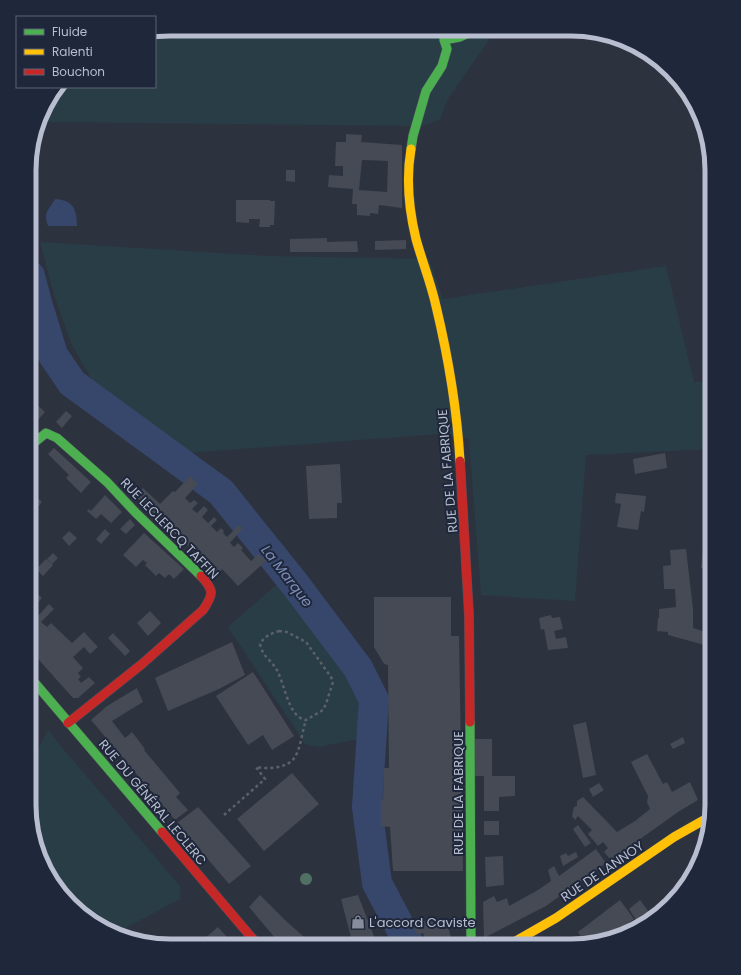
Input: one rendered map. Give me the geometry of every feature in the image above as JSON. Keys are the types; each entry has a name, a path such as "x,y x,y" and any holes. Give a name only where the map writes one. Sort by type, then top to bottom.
{"street":[{"name":"RUE DE LA FABRIQUE","path":"462,36 444,40 447,49 442,66 426,91 417,119 410,155 409,172 410,203 413,224 436,305 451,379 459,439 470,615 471,939"},
{"name":"RUE LECLERCQ TAFFIN","path":"36,440 46,433 57,438 107,482 135,512 199,574 213,591 211,600 204,610 142,664 68,723"},
{"name":"RUE DU GÉNÉRAL LECLERC","path":"36,684 253,939"},
{"name":"RUE DE LANNOY","path":"519,939 556,918 674,837 704,820"}],"path":[{"path":"224,815 264,779 256,767 270,769 290,762 295,757 306,720 322,710 326,704 333,682 306,642 287,632 279,631 270,634 264,638 260,644 262,652 275,667 292,709 302,720 306,720"}],"shaded area":[{"path":"486,36 490,38 448,99 440,119 423,126 45,122 54,103 64,88 156,88 156,37"},
{"path":"40,242 269,256 429,259 443,299 666,266 694,382 705,382 705,449 586,455 575,601 481,595 469,439 438,434 188,453 94,384 71,343 54,295"},
{"path":"284,578 355,671 370,702 369,737 318,747 305,744 228,627"},
{"path":"48,730 180,886 180,899 122,930 103,921 75,900 59,880 43,848 37,823 36,753"}],"water":[{"path":"55,199 66,201 73,206 77,226 48,226 46,214"}],"building":[{"path":"346,134 362,135 361,142 402,145 402,208 379,205 378,214 370,213 370,216 357,215 357,204 352,204 353,189 328,187 329,175 343,176 343,166 335,166 336,142 346,142","holes":["362,160 388,161 387,192 359,190"]},
{"path":"286,170 295,170 295,182 286,181"},
{"path":"236,200 275,201 274,225 270,225 270,227 259,227 260,219 249,219 249,223 236,222"},
{"path":"327,238 327,242 357,241 358,252 290,252 290,239"},
{"path":"406,240 406,249 375,250 375,241"},
{"path":"36,404 45,412 36,422"},
{"path":"66,411 72,416 62,428 56,422"},
{"path":"54,448 91,482 81,493 66,478 69,475 48,454"},
{"path":"665,453 667,468 635,474 633,459"},
{"path":"340,464 342,503 337,503 337,518 309,519 306,466"},
{"path":"190,476 198,484 185,498 190,503 194,500 198,503 192,509 197,513 204,506 208,510 202,517 208,523 214,517 217,520 211,526 217,532 221,528 227,537 239,525 243,528 230,543 234,547 238,543 243,548 241,550 251,561 259,554 266,561 238,586 222,569 218,574 135,496 143,488 160,504 173,491 175,492"},
{"path":"616,493 646,496 644,512 641,511 638,530 617,527 621,504 615,503"},
{"path":"105,495 122,512 111,523 101,514 96,519 87,511 89,509 91,511"},
{"path":"36,496 42,502 37,508 36,507"},
{"path":"130,519 135,525 126,534 120,529"},
{"path":"105,529 110,534 101,544 96,539"},
{"path":"69,531 77,538 69,546 62,538"},
{"path":"144,533 184,569 174,579 169,574 165,578 159,573 156,576 145,565 147,563 143,560 136,567 123,555"},
{"path":"703,547 705,547 705,568 701,568"},
{"path":"686,549 693,609 693,628 705,632 705,645 668,635 668,632 657,631 659,609 676,607 675,589 664,589 663,566 671,565 670,550"},
{"path":"53,553 58,558 52,564 47,559"},
{"path":"46,559 53,565 43,576 36,569"},
{"path":"36,593 42,598 36,604"},
{"path":"374,597 451,597 451,636 459,636 463,871 393,871 390,827 381,826 381,800 383,799 384,768 389,768 388,665 384,664 374,647"},
{"path":"49,604 54,609 41,622 47,627 51,623 72,643 84,632 98,647 90,654 84,647 73,657 83,668 78,673 81,677 78,679 81,683 89,677 95,683 78,698 73,698 36,657 36,618"},
{"path":"150,611 161,623 148,636 137,623"},
{"path":"551,615 552,618 560,617 563,629 554,631 556,639 566,637 568,648 548,650 544,629 541,630 539,618"},
{"path":"113,633 130,651 125,656 108,638"},
{"path":"232,642 245,675 219,689 168,711 155,678"},
{"path":"253,672 294,736 272,750 263,735 248,745 216,696"},
{"path":"137,688 143,702 112,721 125,738 132,732 145,749 144,750 180,793 176,797 188,810 175,820 91,720 107,706"},
{"path":"586,722 596,775 583,778 573,725"},
{"path":"683,737 685,743 673,749 670,744"},
{"path":"475,739 492,739 492,776 515,776 515,796 499,797 499,811 484,811 484,776 475,776"},
{"path":"647,754 663,784 667,782 672,792 690,782 698,800 678,812 611,860 604,852 608,848 603,842 598,846 588,834 592,830 578,816 575,820 572,816 574,807 577,806 577,801 583,797 617,832 635,821 650,809 647,802 648,796 631,762"},
{"path":"292,773 319,804 264,851 237,819"},
{"path":"599,783 604,790 593,797 589,789"},
{"path":"198,807 251,866 229,884 177,823"},
{"path":"484,821 499,821 499,835 484,835"},
{"path":"578,825 591,843 585,847 573,829"},
{"path":"596,849 606,863 546,906 484,938 483,902 494,896 497,902 507,898 509,906 551,881 548,870 554,866 559,876"},
{"path":"576,852 578,857 563,866 560,856 566,853 568,856"},
{"path":"503,856 504,885 486,887 485,857"},
{"path":"260,895 306,939 276,939 249,907"},
{"name":"L'accord Caviste","path":"358,895 375,939 351,939 341,899"},
{"path":"620,900 634,919 614,932 589,938 582,938 578,932"},
{"path":"640,900 650,913 637,921 629,909"},
{"path":"445,918 452,939 425,939 423,933 417,935 412,925 431,919 432,922"},
{"path":"218,927 229,939 204,939"}],"waterway":[{"name":"La Marque","path":"36,298 53,355 72,383 221,492 294,583 358,668 374,700 367,807 377,883 406,939"}],"traffic: fast":[{"path":"411,149 413,136 426,91 442,66 447,49 444,40 462,36"},
{"path":"36,441 46,433 57,438 107,482 135,512 201,576"},
{"path":"36,684 162,832"},
{"path":"470,722 471,939"}],"traffic: slow":[{"path":"411,149 409,160 409,194 412,217 416,239 434,297 444,344 454,402 460,461"},
{"path":"519,939 556,918 674,837 704,820"}],"traffic: jam":[{"path":"460,461 469,615 470,722"},
{"path":"68,723 142,664 203,610 211,596 211,592 201,576"},
{"path":"162,832 253,939"}],"place":[{"name":"L'accord Caviste","path":"358,922"}]}
